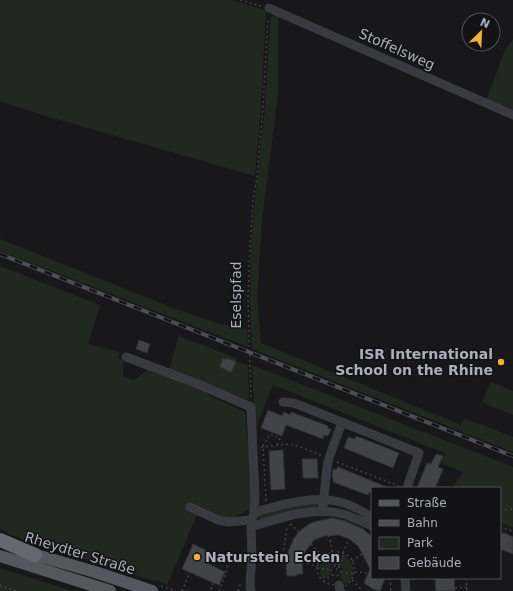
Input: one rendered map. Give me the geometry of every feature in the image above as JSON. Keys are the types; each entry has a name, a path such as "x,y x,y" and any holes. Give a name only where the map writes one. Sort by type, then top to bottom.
{"highway":[{"path":"0,540 36,555"}],"main road":[{"name":"Rheydter Straße","path":"0,545 102,574 152,591"},
{"name":"Rheydter Straße","path":"0,556 110,591"}],"street":[{"name":"Stoffelsweg","path":"269,8 513,115"},
{"path":"126,357 198,384 251,407 255,497 252,520 250,586 246,591"},
{"path":"283,402 294,403 419,453 407,487"},
{"path":"323,511 328,458 342,422"},
{"path":"252,520 264,510 312,499 335,501 354,507 371,517"},
{"path":"190,507 218,520 228,522 252,520 266,522 306,513 323,511 342,514 358,519 371,526"},
{"path":"405,579 406,591"}],"path":[{"path":"240,0 269,8"},
{"name":"Eselspfad","path":"251,407 248,301 250,246 262,114 269,8"},
{"path":"264,510 266,502 263,446 270,434 280,438 277,446"},
{"path":"501,510 513,509"},
{"path":"286,560 282,560 288,522 299,532"},
{"path":"501,527 513,531"},
{"path":"329,535 335,566"},
{"path":"336,570 349,539"},
{"path":"311,544 323,557"},
{"path":"332,552 344,554 352,561 354,567 352,580 344,587 342,584 340,588 324,582 318,573 317,567 323,557 332,552"},
{"path":"352,561 363,553"},
{"path":"219,591 227,572 228,564 225,556"},
{"path":"302,562 331,570"},
{"path":"331,570 331,568 338,566"},
{"path":"338,566 341,569 341,572"},
{"path":"331,570 332,574"},
{"path":"182,591 190,572"},
{"path":"332,574 338,576 341,572 368,573"},
{"path":"324,582 332,574"},
{"path":"390,579 391,591"},
{"path":"466,579 467,591"},
{"path":"352,580 363,591"},
{"path":"214,583 211,588 214,591"},
{"path":"0,585 16,591"},
{"path":"455,588 467,587"}],"green space":[{"path":"0,0 230,0 266,10 261,106 255,176 46,116 0,101"},
{"path":"278,14 278,95 262,219 257,300 261,343 461,425 464,418 513,437 513,452 252,349 250,301 251,246 265,107 270,20 272,16"},
{"path":"513,39 513,113 486,101 505,50"},
{"path":"0,239 176,309 216,323 247,329 248,347 0,251"},
{"path":"0,266 100,305 88,344 120,352 118,358 123,360 123,377 134,380 150,368 201,388 210,396 245,412 250,472 251,509 229,519 197,515 167,585 25,540 0,529"},
{"path":"179,336 236,358 236,361 248,366 249,400 169,370"},
{"path":"252,365 513,467 513,527 501,523 501,487 453,487 463,472 441,463 445,453 273,385 255,430"},
{"path":"491,382 513,391 513,415 482,402"},
{"path":"318,503 318,508 264,520 257,518 257,516 300,504"},
{"path":"332,554 345,556 352,564 353,574 346,585 340,577 343,571 337,564 332,565 330,568 330,575 323,580 321,576 320,564 325,558"},
{"path":"0,568 73,591 0,591"}],"building":[{"path":"139,340 150,344 147,353 136,349"},
{"path":"223,358 236,362 231,372 220,367"},
{"path":"268,410 282,416 284,412 290,415 291,412 328,426 327,428 331,429 328,436 324,435 323,439 286,425 282,436 261,428"},
{"path":"356,436 399,453 393,468 344,448 348,437 355,439"},
{"path":"283,450 285,489 271,490 269,451"},
{"path":"436,454 443,456 438,467 443,469 435,487 417,487 427,463 431,464"},
{"path":"302,459 317,459 318,478 303,478"},
{"path":"338,467 387,487 371,487 371,493 369,492 368,495 333,482 333,469 336,470"},
{"path":"332,518 345,521 363,529 371,536 371,579 385,579 380,591 373,589 364,583 370,569 360,549 349,539 339,535 324,536 314,540 305,552 302,562 303,574 287,576 286,568 288,552 294,538 305,527 318,521"},
{"path":"504,533 513,537 513,554 501,549 501,534"},
{"path":"193,544 209,552 205,562 225,572 219,585 182,569"},
{"path":"435,579 454,579 455,591 436,591"}],"railway":[{"path":"0,254 513,456"}],"place":[{"name":"ISR International School on the Rhine","path":"501,362"},
{"name":"Naturstein Ecken","path":"197,557"}]}
